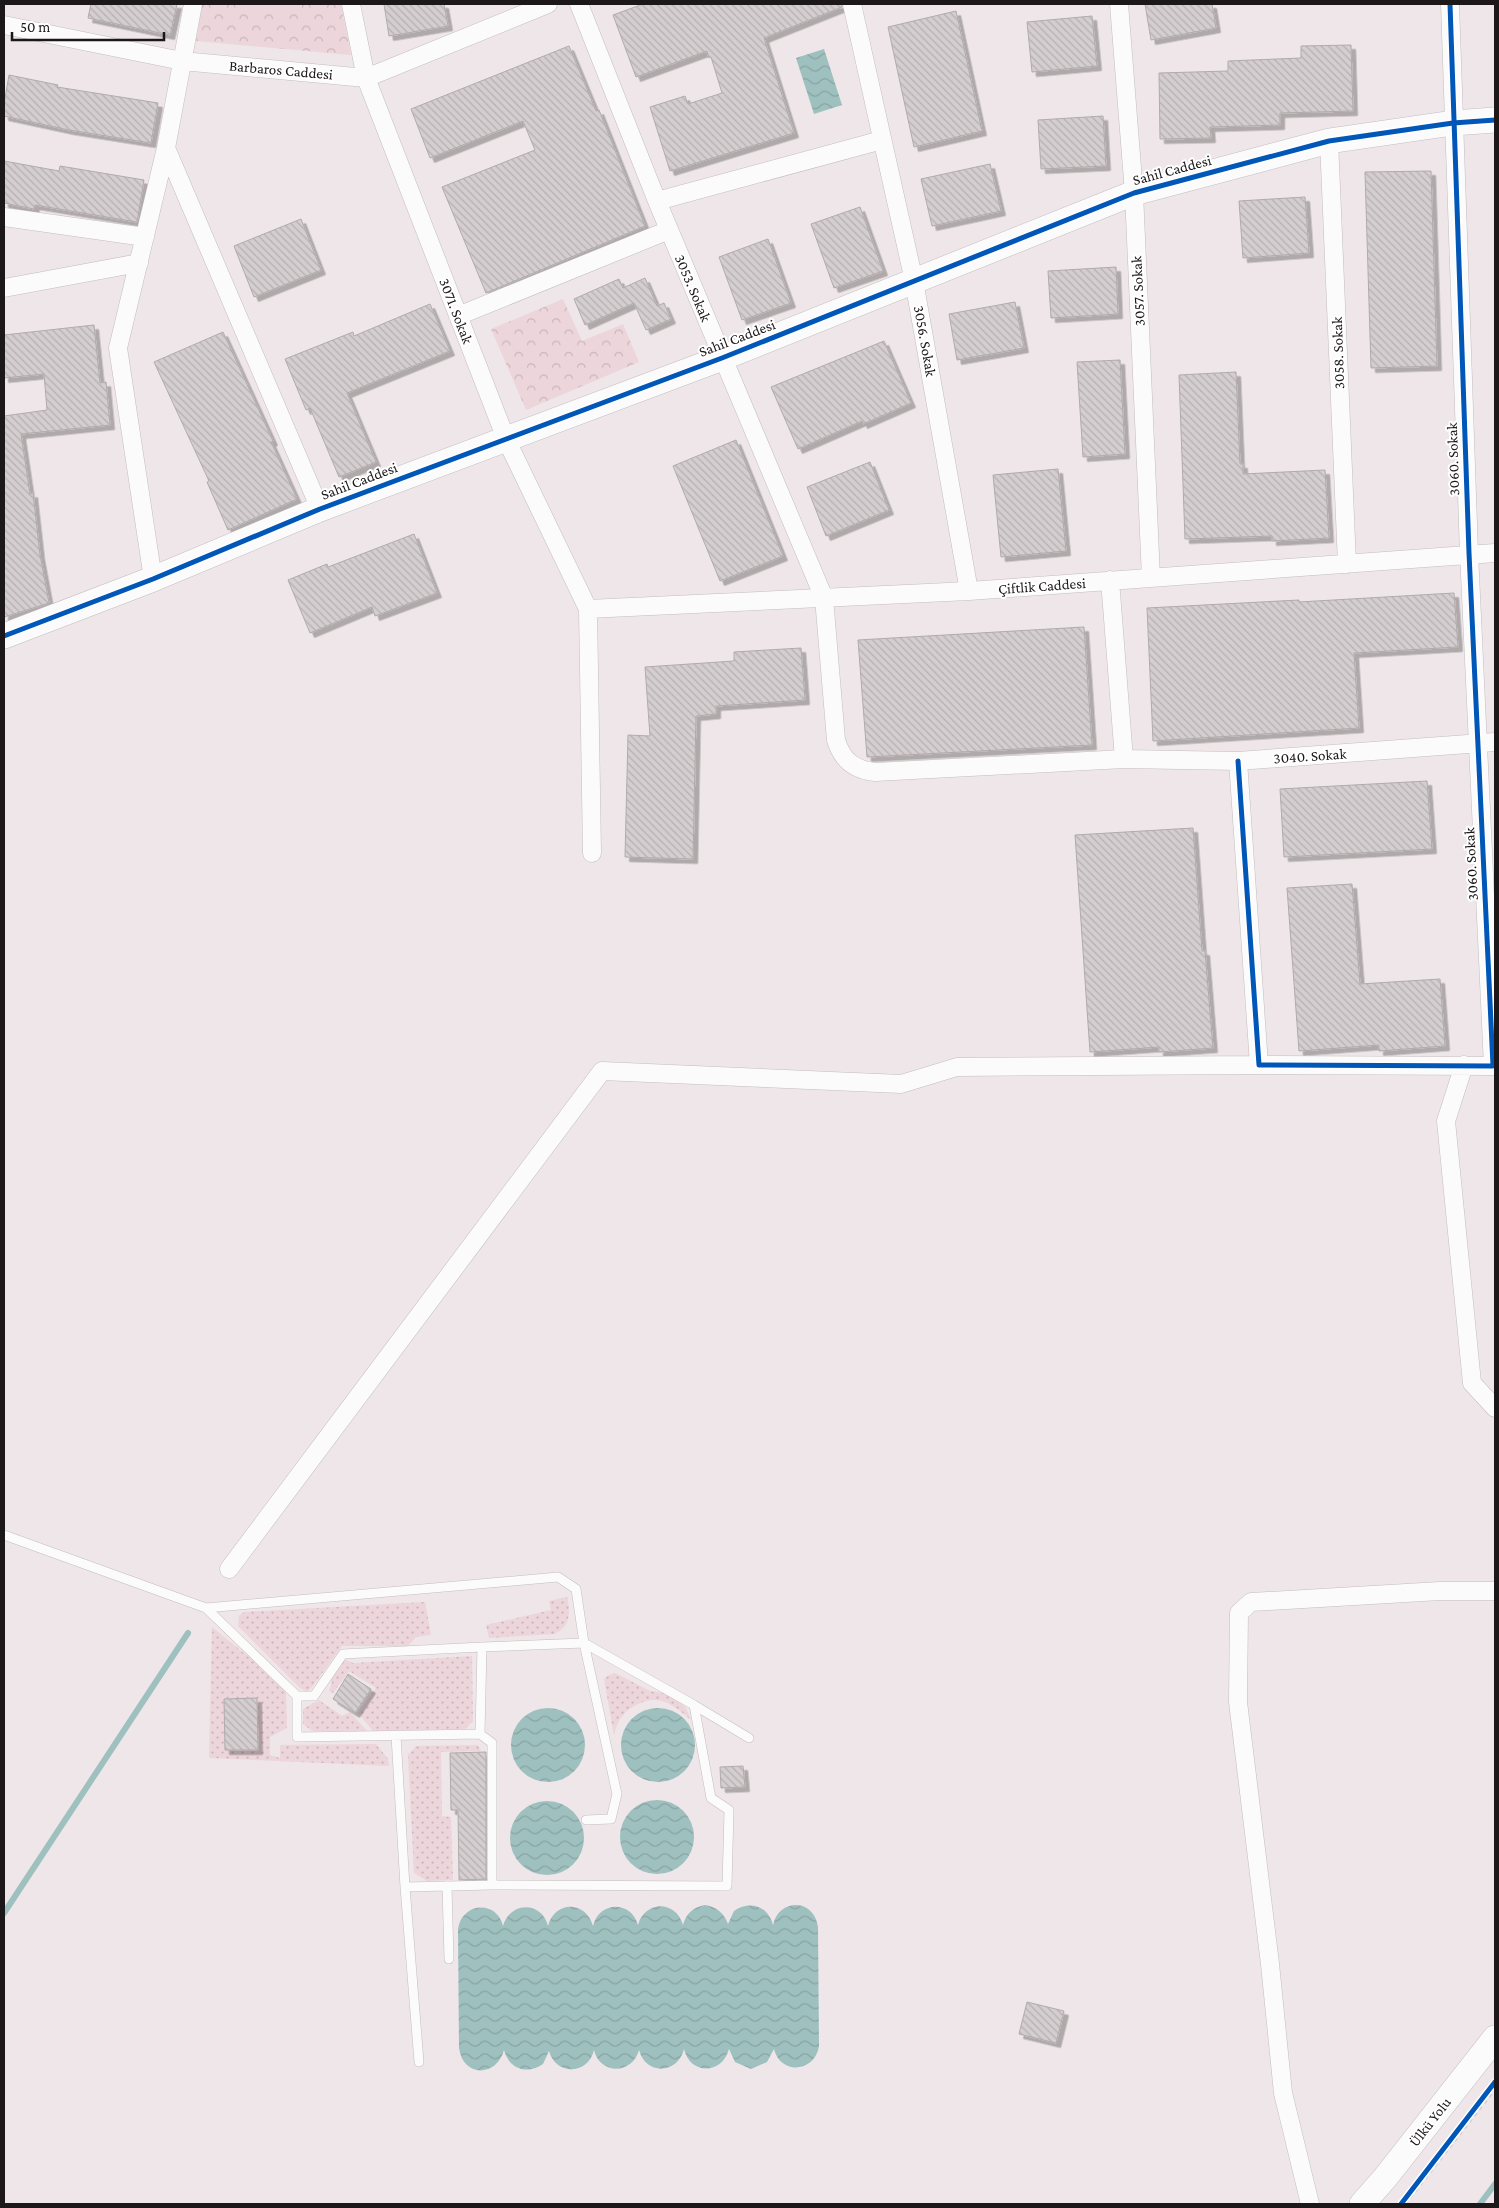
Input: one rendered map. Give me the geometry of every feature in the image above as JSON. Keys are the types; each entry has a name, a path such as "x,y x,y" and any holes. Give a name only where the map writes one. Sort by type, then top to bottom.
{"street":[{"path":"153,579 118,348 166,148 193,4"},
{"name":"3071. Sokak","path":"351,4 366,78 458,316 506,438 588,609"},
{"name":"Barbaros Caddesi","path":"4,25 182,61 366,78 548,4"},
{"name":"3053. Sokak","path":"579,4 657,201 824,598 836,740 839,750 852,765 859,769 875,772 1124,759"},
{"name":"3056. Sokak","path":"852,4 914,281 969,591"},
{"name":"3057. Sokak","path":"1119,4 1134,193 1151,578"},
{"name":"3060. Sokak","path":"229,1569 602,1072 901,1084 957,1067 1494,1066 1487,742 1469,553 1450,4"},
{"name":"Sahil Caddesi","path":"4,636 153,579 320,510 506,438 722,358 1134,193 1329,141 1453,123 1495,120"},
{"path":"657,201 882,140"},
{"name":"3058. Sokak","path":"1329,141 1347,564"},
{"path":"166,148 320,510"},
{"path":"4,217 145,237"},
{"path":"458,316 669,230"},
{"path":"4,288 139,263"},
{"name":"Çiftlik Caddesi","path":"588,609 969,591 1495,552"},
{"path":"1110,580 1124,759"},
{"path":"588,609 592,853"},
{"name":"3040. Sokak","path":"1124,759 1238,761 1487,742"},
{"path":"1238,761 1259,1065"},
{"path":"1464,1065 1446,1121 1472,1383 1495,1408"},
{"path":"1310,2204 1283,2093 1270,1964 1238,1702 1240,1613 1251,1602 1440,1590 1495,1590"},
{"name":"Ülkü Yolu","path":"1362,2204 1385,2178 1495,2038"}],"lane":[{"path":"4,1536 206,1608 297,1696 314,1696 343,1654 584,1643 749,1738"},
{"path":"206,1608 558,1577 576,1589 584,1643 617,1794 611,1819 586,1820"},
{"path":"480,1734 482,1647"},
{"path":"297,1696 297,1737 480,1734 492,1742 492,1885"},
{"path":"405,1887 492,1885 727,1886 729,1810 711,1798 694,1705"},
{"path":"396,1736 405,1887 419,2062"},
{"path":"447,1886 449,1959"}],"path":[{"path":"1400,2204 1495,2082"},
{"path":"1405,2204 1495,2089"}],"green space":[{"path":"202,4 341,4 351,55 196,41"},
{"path":"236,4 294,4 293,14 235,10"},
{"path":"563,299 582,341 623,324 639,362 526,410 491,329"},
{"path":"567,1597 568,1619 563,1628 554,1634 489,1638 486,1625 551,1610 549,1601"},
{"path":"425,1602 431,1635 416,1637 408,1646 342,1646 307,1692 300,1688 238,1626 239,1616 244,1612"},
{"path":"212,1627 260,1666 286,1692 287,1728 270,1737 270,1755 280,1758 280,1745 376,1744 388,1759 389,1766 209,1758"},
{"path":"472,1656 473,1721 465,1729 373,1731 358,1713 376,1688 349,1671 333,1693 329,1691 332,1682 329,1680 343,1659 353,1663"},
{"path":"615,1673 650,1691 665,1693 677,1699 686,1708 691,1720 672,1705 652,1700 636,1705 627,1711 619,1721 614,1735 604,1679"},
{"path":"319,1700 342,1716 350,1712 367,1731 312,1731 303,1724 303,1709"},
{"path":"478,1745 481,1751 441,1752 442,1816 451,1817 453,1880 427,1881 414,1873 408,1755 416,1746"}],"water":[{"path":"824,49 842,105 814,114 796,58"},
{"path":"548,1708 569,1714 579,1724 585,1745 579,1766 569,1776 548,1782 527,1776 517,1766 511,1745 517,1724 527,1714"},
{"path":"658,1708 679,1714 689,1724 695,1745 689,1766 679,1776 658,1782 637,1776 627,1766 621,1745 627,1724 637,1714"},
{"path":"657,1800 671,1803 683,1811 691,1823 694,1837 691,1851 683,1863 671,1871 657,1874 643,1871 631,1863 623,1851 620,1837 623,1823 631,1811 643,1803"},
{"path":"547,1801 568,1807 578,1817 584,1838 578,1859 568,1869 547,1875 526,1869 516,1859 510,1838 516,1817 526,1807"},
{"path":"705,1905 720,1911 728,1924 734,1911 746,1906 763,1909 771,1918 773,1925 776,1916 789,1906 804,1907 815,1917 818,1927 819,2046 816,2055 805,2066 790,2067 777,2057 774,2049 767,2062 751,2069 735,2062 729,2049 720,2064 706,2068 693,2064 687,2058 684,2049 681,2057 675,2063 662,2069 648,2064 639,2050 630,2064 616,2069 609,2068 603,2064 597,2058 594,2050 591,2058 585,2064 579,2068 572,2069 558,2065 549,2051 543,2064 531,2069 514,2066 506,2057 504,2050 495,2065 488,2069 473,2069 462,2058 459,2048 458,1929 461,1920 472,1909 487,1908 500,1918 503,1926 512,1912 519,1908 533,1908 545,1918 548,1926 557,1912 563,1908 578,1908 589,1918 593,1926 596,1918 608,1908 622,1908 629,1911 638,1925 647,1911 653,1907 660,1906 668,1907 674,1911 683,1925 691,1912 697,1907"}],"building":[{"path":"91,4 177,4 170,35 88,18"},
{"path":"384,4 444,4 448,26 389,36"},
{"path":"643,4 842,4 842,7 764,38 794,133 670,171 650,107 685,96 688,104 722,93 711,57 709,58 707,51 636,77 613,15"},
{"path":"1145,4 1212,4 1216,28 1151,40"},
{"path":"956,11 982,131 914,147 888,27"},
{"path":"1092,16 1097,66 1032,72 1027,22"},
{"path":"1351,45 1353,111 1280,113 1280,125 1210,127 1211,138 1160,139 1159,73 1228,71 1228,61 1301,58 1301,46"},
{"path":"569,46 596,111 599,110 645,226 486,293 442,187 535,150 523,121 430,158 411,109"},
{"path":"9,75 58,85 57,87 158,103 151,143 69,130 4,116"},
{"path":"1103,116 1106,166 1041,169 1038,120"},
{"path":"4,161 59,171 60,166 144,180 137,222 35,205 34,209 4,203"},
{"path":"990,164 1001,211 932,226 921,179"},
{"path":"1431,171 1437,366 1371,368 1365,172"},
{"path":"1305,197 1309,253 1243,258 1239,201"},
{"path":"860,207 883,271 834,288 811,224"},
{"path":"301,219 321,270 254,297 234,246"},
{"path":"768,239 791,303 742,320 719,257"},
{"path":"1116,267 1118,314 1051,318 1048,271"},
{"path":"645,278 657,306 664,303 671,319 646,330 634,303 585,325 574,299 619,279 623,288"},
{"path":"1015,302 1024,348 957,360 949,314"},
{"path":"430,304 450,351 347,393 376,462 339,477 310,408 306,410 285,359 353,332 354,336"},
{"path":"94,325 100,383 106,382 110,425 21,434 30,494 33,493 40,555 49,603 4,617 4,416 47,410 44,374 4,378 4,335"},
{"path":"223,332 273,441 271,442 297,499 228,530 207,482 209,481 154,362"},
{"path":"884,341 911,403 863,424 862,421 798,449 771,387"},
{"path":"1120,360 1125,454 1083,457 1077,362"},
{"path":"1236,372 1240,464 1243,464 1243,474 1325,470 1329,538 1272,541 1272,536 1185,539 1179,375"},
{"path":"736,440 783,556 720,581 673,466"},
{"path":"870,462 889,510 826,536 807,487"},
{"path":"1058,469 1066,551 1001,557 993,475"},
{"path":"414,534 437,593 375,616 372,607 310,633 288,580 327,564 328,567"},
{"path":"1454,593 1458,647 1354,653 1359,728 1153,741 1147,608"},
{"path":"1084,627 1092,745 867,757 858,640"},
{"path":"801,648 805,700 716,706 716,714 696,716 693,859 625,857 628,735 650,736 645,667 734,661 734,652"},
{"path":"1427,781 1432,849 1284,857 1280,789"},
{"path":"1193,828 1202,951 1205,951 1213,1048 1159,1052 1159,1047 1090,1052 1075,835"},
{"path":"1352,884 1360,984 1440,979 1445,1046 1379,1051 1379,1045 1299,1051 1287,888"},
{"path":"348,1674 371,1689 355,1713 333,1699"},
{"path":"257,1698 258,1750 225,1750 224,1699"},
{"path":"486,1752 486,1879 459,1880 458,1810 451,1810 450,1753"},
{"path":"743,1766 745,1787 721,1788 720,1767"},
{"path":"1027,2002 1064,2011 1056,2043 1019,2034"}],"waterway":[{"path":"4,1913 188,1633"},
{"path":"1480,2204 1495,2184"}],"cycle path":[{"path":"1238,761 1259,1065 1493,1066 1469,553 1450,4"},
{"path":"4,636 153,579 320,509 722,358 1134,193 1329,141 1453,123 1495,120"},
{"path":"1401,2204 1495,2082"}]}
